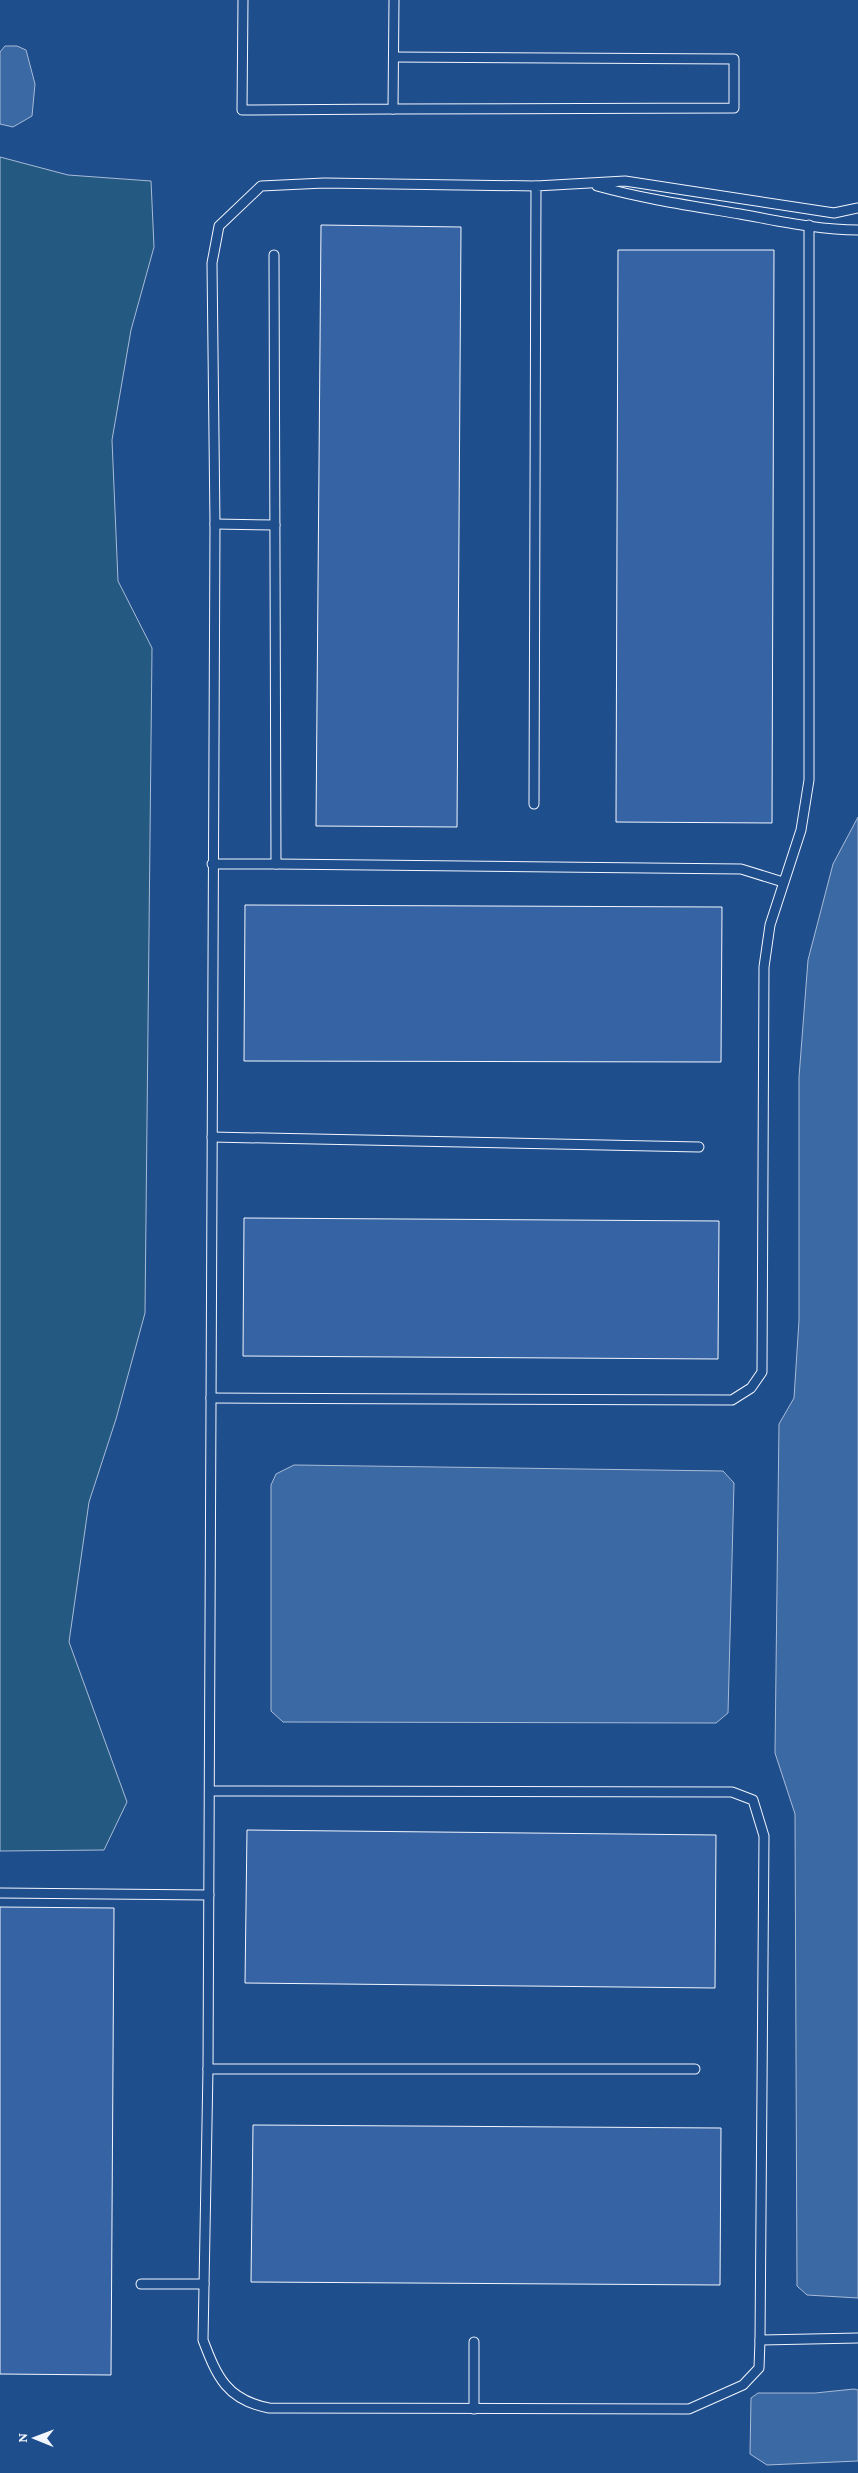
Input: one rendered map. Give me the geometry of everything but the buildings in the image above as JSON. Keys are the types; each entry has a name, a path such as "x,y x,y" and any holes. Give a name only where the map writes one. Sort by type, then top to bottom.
{"lane":[{"path":"243,0 242,110 734,108 734,59 394,57"},
{"path":"393,110 394,0"},
{"path":"210,1791 732,1792 753,1800 764,1836 760,2340 759,2368 743,2384 689,2409 269,2408 251,2405 236,2396 223,2383 212,2366 203,2340 208,2069 210,1791 214,524 212,263 219,226 261,186 324,183 536,186 625,181 834,213 858,208"},
{"path":"590,184 625,194 836,230 858,230"},
{"path":"534,804 536,186"},
{"path":"211,1398 732,1400 751,1388 762,1372 764,967 770,925 801,830 810,780 809,225"},
{"path":"274,255 276,864"},
{"path":"214,524 274,524"},
{"path":"212,864 741,869 783,882"},
{"path":"212,1137 699,1148"},
{"path":"0,1893 209,1895"},
{"path":"208,2069 695,2069"},
{"path":"141,2284 204,2284"},
{"path":"760,2340 858,2338"},
{"path":"474,2342 474,2409"}],"shaded area":[{"path":"5,46 17,46 26,50 35,84 32,116 13,127 0,124 0,52"},
{"path":"0,157 68,175 151,181 154,247 131,330 112,440 118,581 152,648 145,1313 116,1419 89,1502 69,1642 127,1802 104,1850 0,1851"},
{"path":"858,817 858,2298 807,2295 797,2286 795,1814 775,1753 779,1424 794,1398 799,1320 799,1077 808,960 833,864"},
{"path":"294,1465 723,1471 734,1483 728,1713 716,1723 283,1722 271,1711 271,1485 276,1474"},
{"path":"858,2390 858,2461 767,2465 750,2454 751,2398 758,2393 815,2393"}]}
